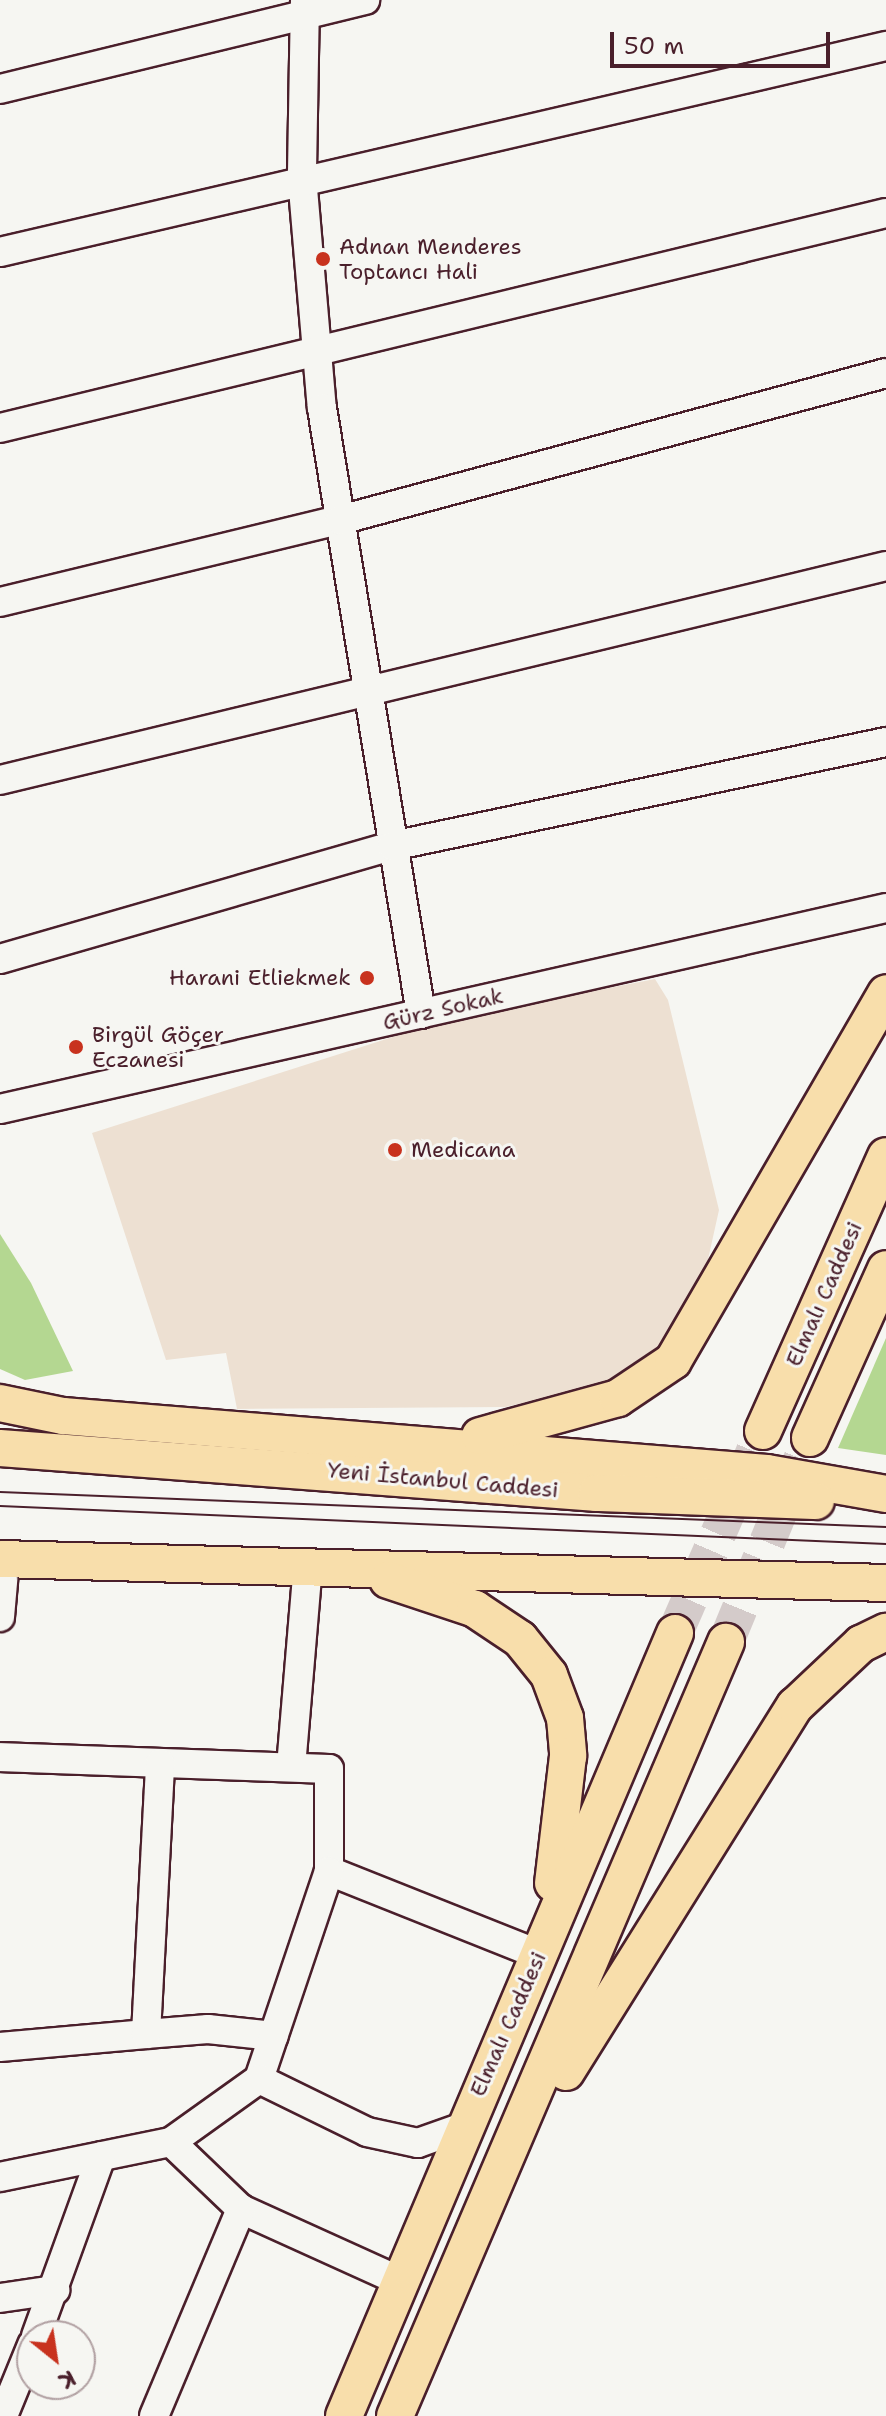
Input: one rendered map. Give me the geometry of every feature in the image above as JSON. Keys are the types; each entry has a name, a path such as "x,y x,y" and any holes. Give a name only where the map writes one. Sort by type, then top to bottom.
{"main road":[{"path":"439,1443 618,1398 673,1361 886,993"},
{"name":"Elmalı Caddesi","path":"763,1431 886,1156"},
{"name":"Elmalı Caddesi","path":"810,1438 886,1269"},
{"path":"0,1403 63,1416 439,1443 767,1473 886,1494"},
{"name":"Yeni İstanbul Caddesi","path":"0,1448 597,1493 886,1503"},
{"path":"1,1573 116,1564 308,1564 886,1583"},
{"path":"308,1564 420,1587 475,1609 520,1639 549,1675 565,1718 568,1756 558,1862 538,1954"},
{"path":"510,2161 795,1706 861,1644 886,1632"},
{"name":"Elmalı Caddesi","path":"344,2416 463,2127 675,1633"},
{"path":"395,2416 510,2161 726,1642"}],"street":[{"path":"0,89 305,7 365,0"},
{"path":"305,7 302,177 317,349 340,520 421,1014"},
{"path":"0,252 302,177 886,46"},
{"path":"0,428 886,213"},
{"path":"0,602 340,520 886,373"},
{"path":"0,780 886,566"},
{"path":"0,959 392,846 886,742"},
{"name":"Gürz Sokak","path":"0,1109 886,908"},
{"path":"291,1767 308,1564"},
{"path":"0,1617 1,1573"},
{"path":"0,1757 329,1769 329,1871 259,2079 171,2142 0,2177"},
{"path":"146,2034 160,1763"},
{"path":"329,1871 538,1954"},
{"path":"0,2047 208,2029 274,2036"},
{"path":"259,2079 380,2135 418,2143 463,2127"},
{"path":"171,2142 241,2209 400,2281"},
{"path":"43,2320 101,2156"},
{"path":"154,2416 241,2209"},
{"path":"0,2298 55,2290"},
{"path":"4,2405 16,2379"}],"shaded area":[{"path":"655,979 668,1000 719,1210 705,1273 658,1349 597,1387 505,1407 237,1409 226,1353 166,1360 92,1133 446,1020"}],"green space":[{"path":"0,1234 31,1283 73,1371 25,1380 0,1369"},
{"path":"886,1338 886,1455 838,1448"}],"tunnel":[{"path":"675,1633 763,1431"},
{"path":"726,1642 810,1438"}],"tram line":[{"path":"0,1492 886,1527"},
{"path":"0,1506 886,1544"}],"place":[{"name":"Adnan Menderes Toptancı Hali","path":"323,259"},
{"name":"Harani Etliekmek","path":"367,978"},
{"name":"Birgül Göçer Eczanesi","path":"76,1047"},
{"name":"Medicana","path":"395,1150"}]}
